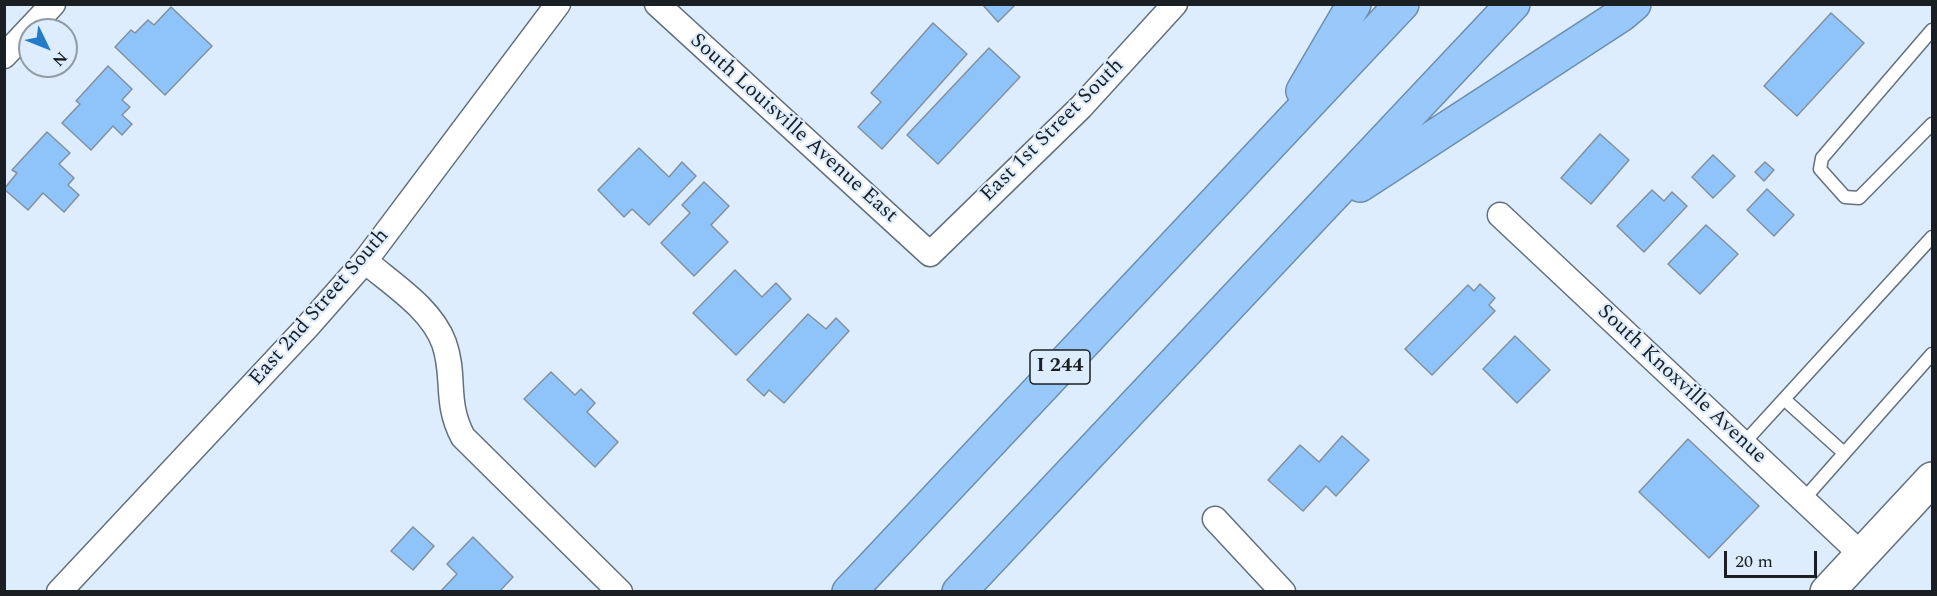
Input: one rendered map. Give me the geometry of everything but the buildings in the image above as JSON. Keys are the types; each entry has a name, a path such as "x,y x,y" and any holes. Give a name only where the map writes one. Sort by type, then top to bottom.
{"highway":[{"path":"1272,142 1354,4"},
{"name":"I 244","path":"849,591 1402,4"},
{"path":"959,591 1513,4"},
{"path":"1316,213 1621,15 1634,4"}],"main road":[{"path":"1827,591 1932,479"}],"street":[{"path":"4,56 52,4"},
{"name":"East 2nd Street South","path":"59,591 308,327 365,261 558,4"},
{"name":"South Louisville Avenue East","path":"657,4 930,254"},
{"name":"East 1st Street South","path":"930,254 1081,107 1175,4"},
{"name":"South Knoxville Avenue","path":"1500,214 1862,555"},
{"path":"365,261 417,305 435,326 444,344 449,370 453,418 463,437 620,591"},
{"path":"1215,519 1283,591"}],"lane":[{"path":"1932,30 1822,158 1820,169 1845,197 1859,198 1932,124"},
{"path":"1743,444 1932,237"},
{"path":"1803,500 1932,354"},
{"path":"1784,399 1844,453"}]}
